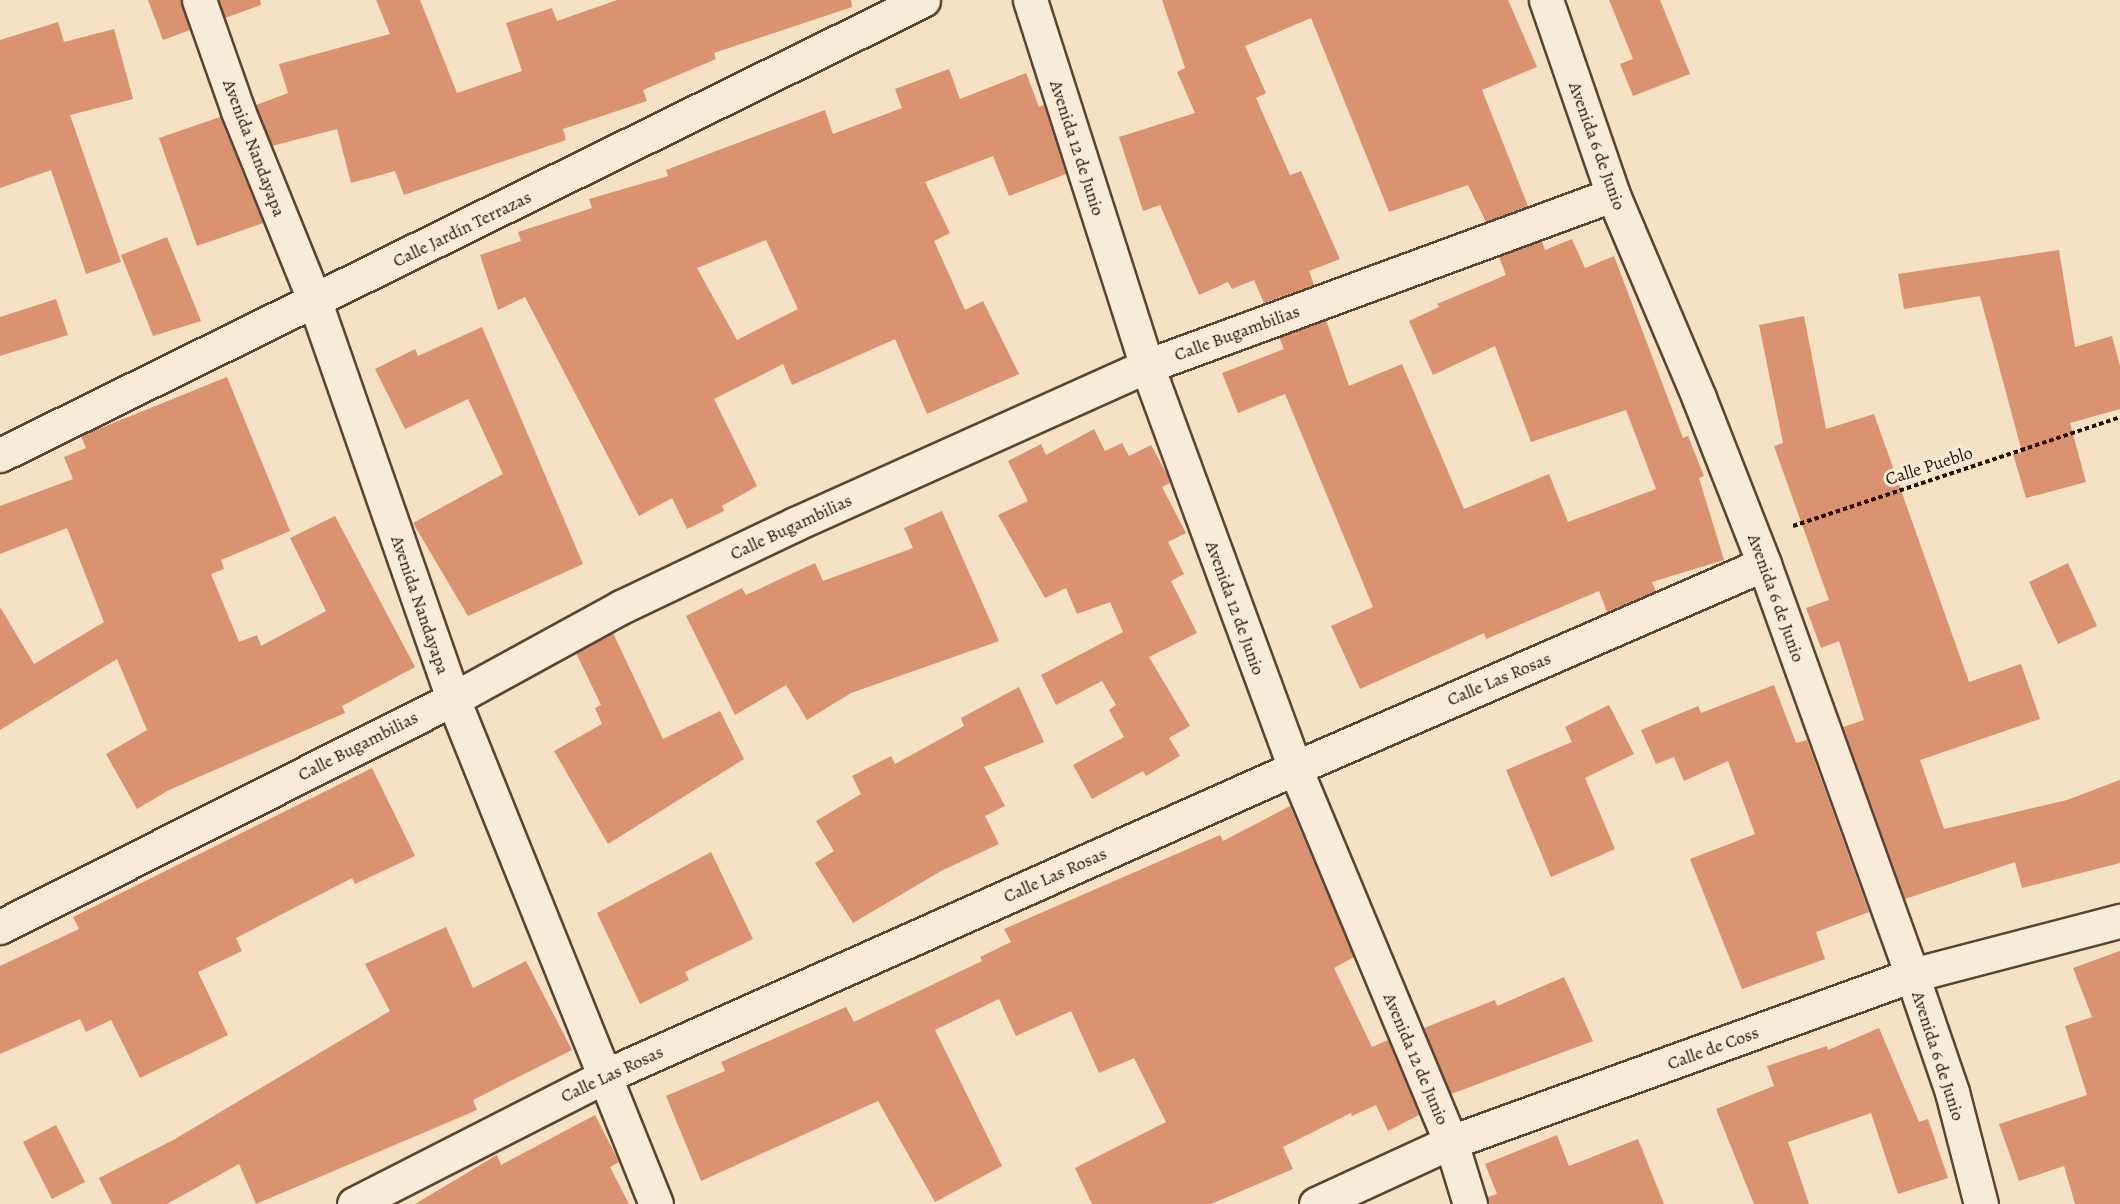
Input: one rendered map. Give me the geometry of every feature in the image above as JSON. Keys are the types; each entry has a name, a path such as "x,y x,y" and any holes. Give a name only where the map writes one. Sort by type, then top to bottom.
{"street":[{"name":"Avenida Nandayapa","path":"199,0 238,111 315,302 453,699 656,1204"},
{"name":"Calle Jardín Terrazas","path":"0,455 315,302 923,0"},
{"name":"Avenida 12 de Junio","path":"1030,0 1147,366 1294,768 1451,1142 1470,1204"},
{"name":"Avenida 6 de Junio","path":"1546,0 1613,195 1700,398 1764,564 1952,1092 1981,1204"},
{"name":"Calle Bugambilias","path":"0,927 453,699 642,598 1147,366 1613,195"},
{"name":"Calle Las Rosas","path":"354,1204 605,1076 1294,768 1764,564"},
{"name":"Calle de Coss","path":"1316,1204 1451,1142 1912,975 2120,921"}],"path":[{"name":"Calle Pueblo","path":"1764,564 1788,527 2120,417"}],"building":[{"path":"148,0 181,0 190,30 163,40"},
{"path":"219,0 260,0 261,5 225,18"},
{"path":"376,0 420,0 457,93 522,71 506,23 552,8 557,21 617,0 851,0 852,7 714,53 716,59 643,90 647,101 563,129 566,140 404,195 395,171 351,183 337,129 272,146 256,105 288,93 279,64 390,34"},
{"path":"1162,0 1508,0 1537,67 1482,90 1528,206 1486,222 1468,185 1389,212 1311,18 1245,46 1266,93 1256,98 1290,175 1301,171 1340,259 1309,271 1314,285 1264,303 1254,280 1232,289 1228,282 1199,295 1160,205 1143,211 1119,137 1195,113 1177,72 1185,68"},
{"path":"1609,0 1660,0 1690,74 1633,96 1620,64 1633,59"},
{"path":"58,22 64,42 114,29 133,99 70,115 121,262 86,274 51,170 0,188 0,40"},
{"path":"949,69 960,99 1026,73 1039,107 1044,105 1066,174 1009,196 993,156 925,182 950,233 934,241 965,310 983,301 1019,374 927,414 895,339 792,385 783,364 714,399 757,486 722,506 724,511 687,529 672,498 639,516 525,297 498,310 480,255 521,241 518,232 592,208 589,199 668,176 666,170 825,110 833,134 902,108 895,89","holes":["766,240 798,309 737,340 697,268"]},
{"path":"220,117 263,223 197,246 159,138"},
{"path":"167,237 201,321 153,336 121,255"},
{"path":"1572,239 1585,268 1614,256 1683,438 1688,436 1704,476 1699,478 1724,560 1652,582 1656,591 1607,612 1599,591 1486,639 1484,633 1360,689 1331,626 1373,607 1285,394 1238,413 1222,373 1284,349 1279,337 1326,320 1349,386 1402,364 1464,509 1549,474 1568,522 1656,489 1626,410 1531,442 1495,346 1433,375 1409,321 1439,307 1437,304 1506,275 1499,257 1542,241 1545,250"},
{"path":"2059,250 2075,347 2112,336 2120,366 2120,409 2070,423 2086,482 2026,498 2013,454 2022,452 1980,296 1904,309 1898,274"},
{"path":"56,299 68,335 0,356 0,317"},
{"path":"1804,316 1826,429 1874,414 1969,682 2021,664 2040,719 1920,760 1944,829 2067,800 2120,780 2120,863 2022,888 2015,862 1905,899 1843,727 1864,720 1839,641 1821,648 1806,608 1829,600 1774,446 1783,443 1759,325"},
{"path":"482,327 583,564 468,616 413,523 503,474 468,399 405,429 375,369 415,349 418,356"},
{"path":"227,377 290,531 221,560 224,569 211,574 239,642 257,635 261,646 326,611 290,538 335,516 415,667 342,706 345,713 169,790 137,809 106,754 147,730 117,659 0,730 0,607 34,664 104,622 67,528 0,554 0,506 73,479 64,457 86,448 81,436"},
{"path":"1094,429 1105,451 1122,443 1129,456 1151,445 1168,476 1170,483 1162,487 1186,533 1168,542 1184,574 1171,581 1197,633 1149,657 1190,726 1169,738 1180,756 1146,776 1143,771 1092,799 1073,765 1124,737 1109,710 1116,705 1102,681 1056,705 1041,675 1123,632 1110,602 1077,614 1066,588 1045,598 998,515 1028,501 1008,461 1041,444 1046,455"},
{"path":"942,511 999,641 851,693 807,720 786,685 735,715 686,616 742,588 746,595 815,563 823,581 913,548 904,528"},
{"path":"2068,563 2097,626 2058,644 2029,582"},
{"path":"613,633 663,739 720,711 744,759 608,844 554,751 602,724 595,708 601,705 576,653"},
{"path":"1774,685 1796,743 1807,740 1869,912 1816,932 1825,959 1742,989 1690,859 1755,834 1728,761 1684,781 1674,757 1656,764 1641,730 1698,706 1701,713"},
{"path":"1019,687 1044,742 984,767 1005,806 985,816 999,844 941,871 853,923 815,863 834,851 816,821 861,794 852,776 891,756 895,764 964,726 961,718"},
{"path":"1609,705 1634,754 1585,778 1615,849 1551,877 1506,770 1572,742 1565,727"},
{"path":"372,768 415,856 355,884 352,878 236,938 242,951 198,972 228,1035 140,1078 111,1020 86,1032 80,1019 0,1054 0,966 79,929 73,917"},
{"path":"1290,806 1354,957 1334,968 1372,1047 1388,1040 1419,1115 1388,1131 1376,1105 1352,1116 1351,1113 1283,1147 1293,1169 1211,1204 1092,1204 1075,1168 1166,1122 1134,1058 1099,1073 1071,1011 1016,1036 999,999 935,1030 1002,1166 935,1202 878,1101 701,1181 666,1096 725,1071 721,1062 846,1007 854,1022 982,961 980,957 1011,942 1004,929 1220,835 1223,841"},
{"path":"711,852 753,939 685,972 689,980 640,1004 597,913"},
{"path":"446,927 473,988 526,961 572,1050 473,1100 477,1110 256,1204 239,1164 167,1204 112,1204 99,1178 175,1139 390,1011 365,964"},
{"path":"2120,951 2120,1204 2075,1204 2064,1166 2019,1181 1999,1124 2087,1095 2065,1026 2092,1017 2073,968"},
{"path":"1564,977 1593,1041 1451,1094 1424,1028 1495,1000 1497,1006"},
{"path":"1879,1028 1919,1122 1928,1119 1948,1178 1898,1194 1871,1113 1788,1142 1809,1204 1754,1204 1716,1109 1774,1086 1767,1066 1827,1046 1828,1050"},
{"path":"595,1115 619,1162 610,1167 629,1204 415,1204 497,1155 501,1165"},
{"path":"56,1125 85,1182 52,1199 23,1142"},
{"path":"1557,1135 1569,1166 1638,1139 1664,1204 1488,1204 1488,1197 1497,1194 1485,1164"}]}
